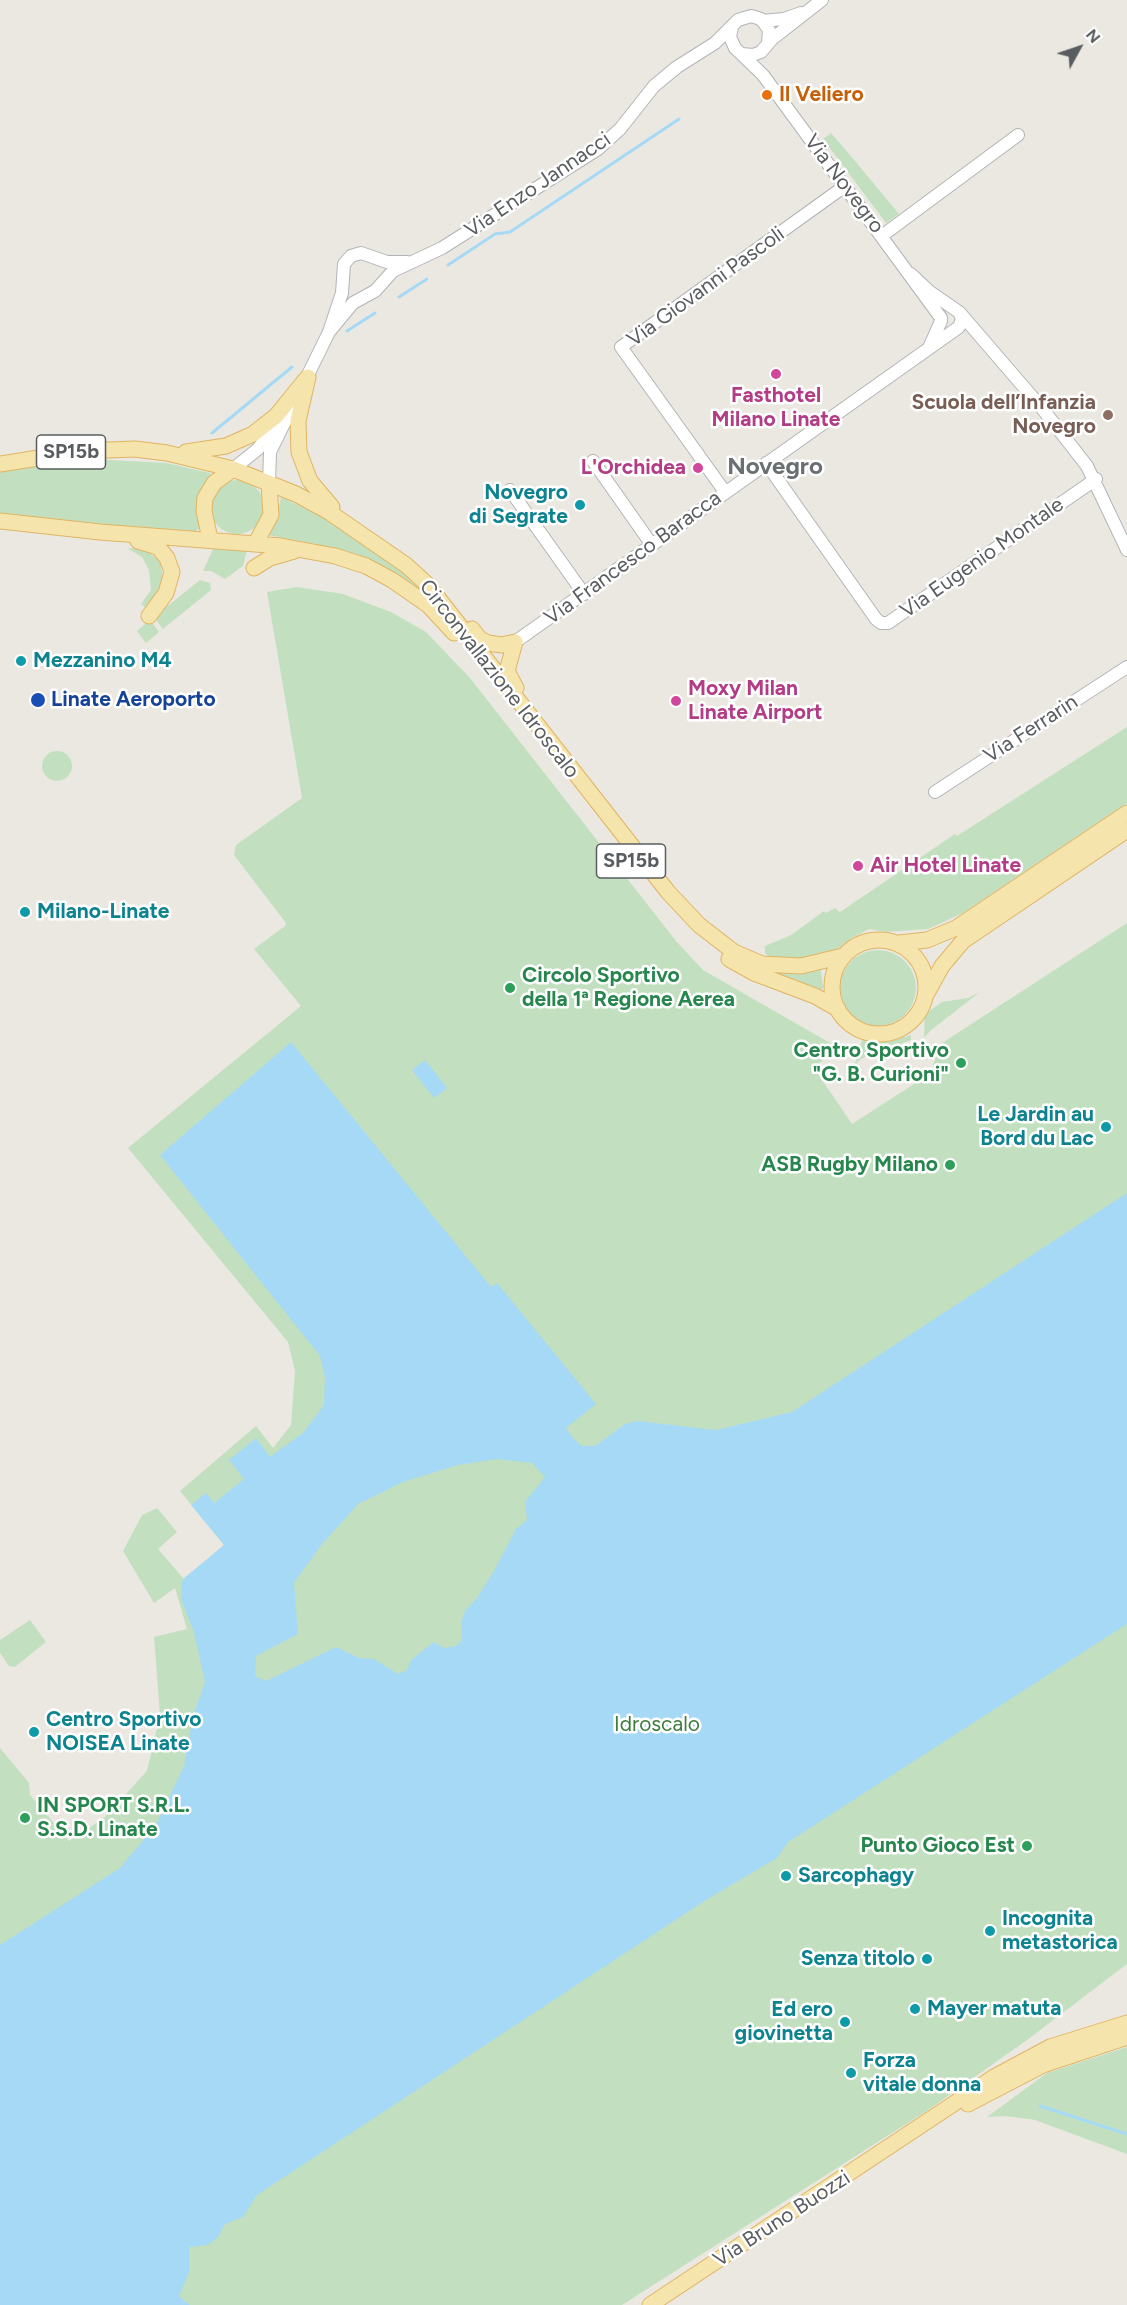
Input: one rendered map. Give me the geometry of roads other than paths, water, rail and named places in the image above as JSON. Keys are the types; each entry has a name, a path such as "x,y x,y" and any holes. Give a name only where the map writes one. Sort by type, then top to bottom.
{"main road":[{"path":"173,453 215,449 248,437 272,420 308,377"},
{"path":"308,377 297,430 299,452 304,470 323,499 371,539"},
{"name":"Circonvallazione Idroscalo","path":"0,464 82,451 135,449 173,453 233,469 315,504 371,539 428,585 668,892 699,925 718,941 748,959 777,966 814,965 843,956"},
{"path":"210,539 204,511 205,498 214,483 233,469"},
{"path":"255,544 271,515 269,483"},
{"name":"Circonvallazione Idroscalo","path":"0,521 100,532 210,539 315,551 350,560 377,571 409,591 438,614 659,898 694,934 744,968 816,996 838,1009"},
{"path":"100,532 151,543 167,558 172,572 166,593 149,616"},
{"path":"254,568 270,558 286,553 315,551"},
{"path":"428,585 450,603 480,639 502,645 515,642 508,675 538,719 543,734"},
{"name":"SP15b","path":"843,956 856,945 873,940 898,943 927,940 956,928 1127,813"},
{"name":"SP15b","path":"838,1009 850,1024 859,1029 879,1034 900,1029 916,1016 942,966 963,941 1127,830"},
{"path":"898,943 916,956 922,965 926,995"},
{"path":"838,1009 832,982 843,956"},
{"name":"Via Bruno Buozzi","path":"650,2305 915,2132 963,2097 1029,2057 1127,2023"},
{"name":"Via Bruno Buozzi","path":"915,2132 1042,2066 1127,2037"}],"street":[{"path":"732,27 738,20 747,16 762,21 784,19 817,3"},
{"path":"703,53 723,49 754,55 817,3"},
{"name":"Via Novegro","path":"762,21 769,30 766,68 777,94"},
{"name":"Via Novegro","path":"732,27 731,40 740,53 777,94 883,235 941,319"},
{"name":"Via Enzo Jannacci","path":"328,332 349,307 363,295 375,291 382,280 442,248 598,148 620,129 654,86 677,67 703,53 732,27"},
{"path":"883,235 1018,135"},
{"name":"Via Giovanni Pascoli","path":"725,492 621,346 845,186"},
{"name":"Via Enzo Jannacci","path":"269,483 267,468 271,449 308,377 340,302 343,282 342,268 351,256 364,253 392,262 414,261"},
{"path":"376,258 383,270 382,280"},
{"name":"Via Novegro","path":"911,274 930,292 958,311 1041,407 1096,479 1127,550"},
{"path":"343,282 352,293 363,295"},
{"path":"929,350 941,319 947,310 958,311 962,320 957,328 945,328 941,319"},
{"name":"Via Novegro","path":"957,328 971,333 992,350"},
{"name":"Via Francesco Baracca","path":"515,642 957,328"},
{"name":"Via Enzo Jannacci","path":"233,469 261,445 308,377"},
{"path":"593,461 652,545"},
{"name":"Via Eugenio Montale","path":"766,463 881,623 888,623 1096,479"},
{"path":"510,490 584,594"},
{"name":"Via Ferrarin","path":"936,792 1127,667"}],"water":[{"name":"Idroscalo","path":"291,1042 491,1287 497,1283 596,1404 566,1428 582,1446 595,1446 625,1424 637,1421 716,1430 792,1412 1127,1193 1127,1624 788,1842 777,1858 706,1900 257,2195 243,2217 225,2224 218,2237 208,2245 189,2247 189,2272 179,2296 190,2305 0,2305 0,1945 120,1868 156,1825 184,1766 193,1716 205,1682 194,1632 181,1599 181,1586 183,1579 224,1545 191,1505 206,1493 214,1503 244,1479 229,1460 256,1438 270,1457 303,1433 324,1405 325,1378 320,1356 160,1155","holes":["497,1459 532,1463 545,1477 525,1502 527,1520 516,1529 494,1571 477,1598 465,1611 461,1623 462,1640 456,1646 444,1648 434,1642 411,1660 407,1670 398,1674 374,1659 359,1658 336,1647 266,1681 255,1676 256,1656 298,1634 294,1583 322,1544 358,1504 403,1482 458,1465"]},
{"path":"425,1060 447,1088 434,1098 412,1070"}],"waterway":[{"path":"448,265 495,234 510,232 679,119"},
{"path":"399,297 427,279"},
{"path":"347,331 375,313"},
{"path":"212,433 292,367"},
{"path":"1040,2106 1127,2134"}],"place":[{"name":"Il Veliero","path":"767,95"},
{"name":"Fasthotel Milano Linate","path":"776,374"},
{"name":"Scuola dell’Infanzia Novegro","path":"1108,415"},
{"name":"L'Orchidea","path":"698,468"},
{"name":"Novegro di Segrate","path":"580,505"},
{"name":"Mezzanino M4","path":"21,661"},
{"name":"Linate Aeroporto","path":"38,700"},
{"name":"Moxy Milan Linate Airport","path":"676,701"},
{"name":"Air Hotel Linate","path":"858,866"},
{"name":"Milano-Linate","path":"25,912"},
{"name":"Circolo Sportivo della 1ª Regione Aerea","path":"510,988"},
{"name":"Centro Sportivo \"G. B. Curioni\"","path":"961,1063"},
{"name":"Le Jardin au Bord du Lac","path":"1106,1127"},
{"name":"ASB Rugby Milano","path":"950,1165"},
{"name":"Centro Sportivo NOISEA Linate","path":"34,1732"},
{"name":"IN SPORT S.R.L. S.S.D. Linate","path":"25,1818"},
{"name":"Punto Gioco Est","path":"1027,1846"},
{"name":"Sarcophagy","path":"786,1876"},
{"name":"Incognita metastorica","path":"990,1931"},
{"name":"Senza titolo","path":"927,1959"},
{"name":"Mayer matuta","path":"915,2009"},
{"name":"Ed ero giovinetta","path":"845,2022"},
{"name":"Forza vitale donna","path":"851,2073"}],"district":[{"name":"Novegro","path":"775,467"}]}
